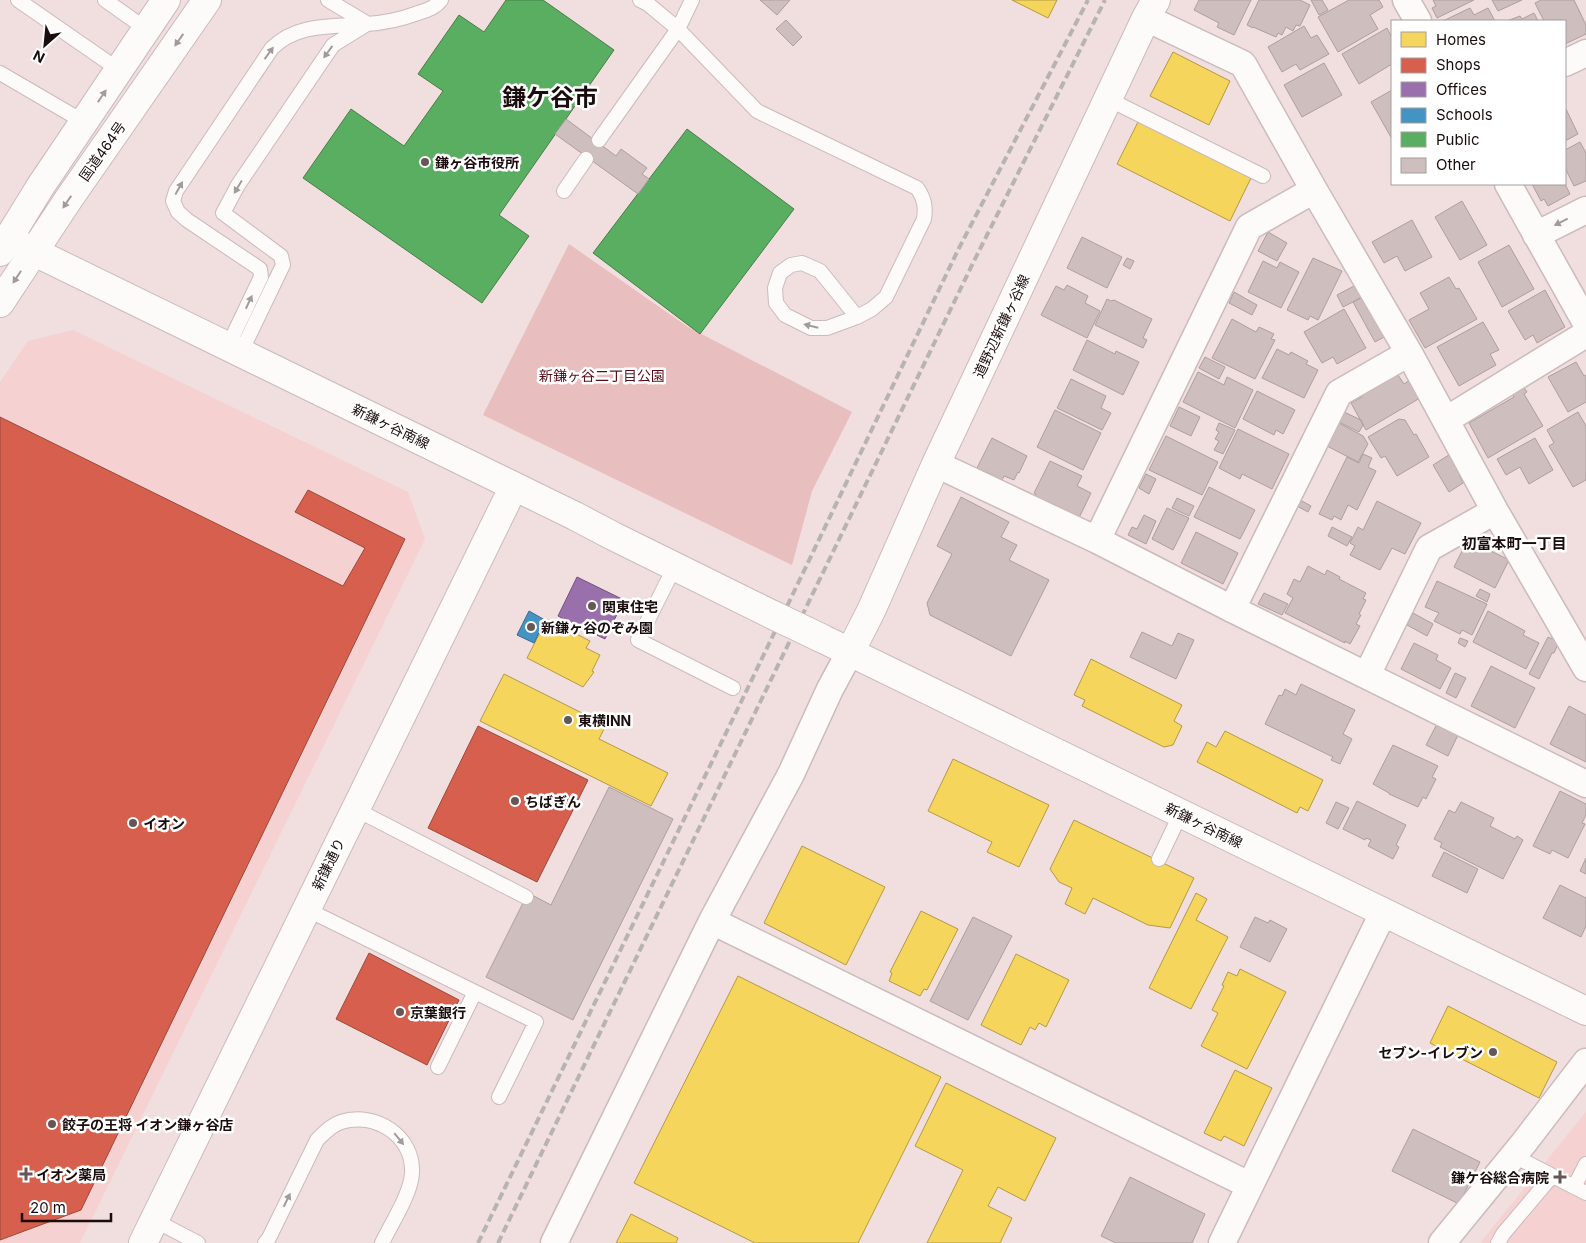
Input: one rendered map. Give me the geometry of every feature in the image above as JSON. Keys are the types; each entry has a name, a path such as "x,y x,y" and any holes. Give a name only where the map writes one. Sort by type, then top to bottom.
{"main road":[{"path":"2,240 166,0"},
{"name":"国道464号","path":"0,303 207,0"},
{"name":"道野辺新鎌ヶ谷線","path":"850,652 871,611 936,464 1151,9"},
{"name":"新鎌ヶ谷南線","path":"2,240 34,251 773,615 1586,1011"},
{"name":"新鎌通り","path":"148,1231 514,486"}],"street":[{"path":"1406,0 1417,20"},
{"path":"1151,9 1243,64 1409,353 1495,511 1586,668"},
{"path":"1566,63 1586,53"},
{"path":"1509,185 1586,323"},
{"path":"1097,540 1249,227 1314,190"},
{"path":"1536,235 1586,210"},
{"path":"1446,420 1586,334"},
{"path":"1232,609 1339,393 1409,353"},
{"path":"936,464 1097,540 1586,784"},
{"path":"1367,675 1429,548 1495,511"},
{"path":"554,1243 712,921 791,774 830,689 850,652"},
{"path":"1222,1243 1383,913"},
{"path":"712,921 1250,1186"},
{"path":"1442,1243 1514,1156 1586,1062"}],"lane":[{"path":"18,0 119,70"},
{"path":"105,0 146,29"},
{"path":"328,0 368,24"},
{"path":"640,0 648,4 678,29 757,111 917,188 922,195 926,206 924,219 886,297 872,309 857,317 827,328 811,328 786,315 776,304 775,288 780,273 791,265 802,262 820,270 857,317"},
{"path":"599,140 678,29 692,0"},
{"path":"234,349 261,277 260,269 178,212 173,201 176,191 272,48 280,40 288,35 322,26 368,24 406,18 432,3"},
{"path":"234,349 283,265 281,256 223,213 238,185 333,45 368,24"},
{"path":"0,73 84,122"},
{"path":"1108,99 1263,176"},
{"path":"564,191 586,159"},
{"path":"675,566 638,640 734,688"},
{"path":"355,809 526,897"},
{"path":"1159,858 1181,814"},
{"path":"306,909 536,1022 499,1097"},
{"path":"438,1067 475,992"},
{"path":"267,1241 317,1140 327,1130 340,1122 354,1119 369,1120 383,1124 395,1133 404,1144 410,1157 412,1172 410,1186 382,1243"},
{"path":"1514,1156 1580,1190 1586,1164"},
{"path":"1498,1243 1503,1234 1552,1176"},
{"path":"148,1231 198,1243"}],"shaded area":[{"name":"イオン","path":"73,330 408,492 425,539 80,1243 0,1243 0,382 28,341"},
{"name":"鎌ケ谷総合病院","path":"1586,1112 1586,1243 1480,1243"}],"green space":[{"name":"新鎌ヶ谷二丁目公園","path":"569,244 688,327 852,412 812,491 792,565 483,415"}],"building: Homes":[{"path":"1012,0 1057,0 1048,18"},
{"path":"1173,52 1230,81 1209,125 1150,96"},
{"path":"1138,122 1251,178 1230,221 1117,164"},
{"path":"547,619 590,641 586,648 600,655 592,671 594,672 583,687 527,658"},
{"path":"1091,659 1182,705 1174,721 1182,726 1173,745 1164,747 1082,706 1085,700 1074,695"},
{"path":"504,674 606,725 599,739 668,773 651,806 480,721"},
{"path":"1225,731 1323,780 1308,811 1300,807 1297,813 1197,762 1207,742 1216,747"},
{"path":"953,759 1049,805 1019,867 987,852 992,842 928,811"},
{"path":"1074,820 1194,878 1170,928 1148,925 1093,898 1085,914 1065,904 1072,888 1059,882 1050,869"},
{"path":"802,846 885,887 846,965 764,923"},
{"path":"1196,893 1207,899 1196,920 1228,937 1191,1009 1149,988"},
{"path":"921,911 958,929 927,990 924,989 920,996 889,981 892,973 890,972"},
{"path":"1016,954 1069,980 1046,1027 1039,1023 1035,1030 1030,1027 1021,1045 981,1025"},
{"path":"1240,969 1286,992 1247,1069 1201,1046 1218,1013 1212,1010 1224,986 1222,985 1228,972 1237,976"},
{"path":"738,976 941,1077 858,1243 755,1243 634,1183"},
{"path":"1448,1006 1557,1062 1539,1098 1430,1043"},
{"path":"1235,1070 1272,1088 1244,1146 1224,1136 1221,1141 1204,1133"},
{"path":"946,1083 1056,1138 1025,1201 998,1187 988,1206 1012,1218 1000,1243 927,1243 963,1170 915,1146"},
{"path":"631,1214 678,1238 676,1243 616,1243"}],"building: Shops":[{"name":"イオン","path":"0,417 343,586 365,548 295,512 308,490 405,539 81,1210 0,1240"},
{"path":"478,726 588,780 537,882 428,828"},
{"path":"369,953 459,1000 427,1065 336,1019"}],"building: Offices":[{"path":"577,577 624,600 605,639 558,616"}],"building: Schools":[{"path":"529,611 545,620 534,643 517,635"}],"building: Public":[{"name":"鎌ヶ谷市役所","path":"506,0 543,0 614,50 499,215 529,236 482,303 303,178 351,109 404,146 443,91 418,74 459,15 484,32"},
{"path":"687,129 794,209 700,334 593,253"}],"building: Other":[{"path":"760,0 790,0 777,15"},
{"path":"1199,0 1251,0 1234,35 1217,27 1219,23 1194,10"},
{"path":"1259,0 1300,0 1310,5 1300,26 1296,25 1293,31 1286,27 1282,35 1278,33 1276,37 1247,25"},
{"path":"1311,0 1322,0 1328,10 1319,15"},
{"path":"1349,0 1379,0 1383,7 1370,15 1378,29 1338,52 1318,17"},
{"path":"1433,0 1474,0 1437,18 1432,8 1436,6"},
{"path":"1492,0 1522,0 1498,11"},
{"path":"1541,0 1574,0 1586,25 1586,34 1566,44 1566,20 1544,20 1535,3"},
{"path":"1470,8 1474,15 1488,8 1494,20 1445,20"},
{"path":"1534,13 1538,20 1510,20 1520,16 1522,19"},
{"path":"786,20 802,37 793,46 776,29"},
{"path":"1304,26 1311,38 1317,35 1329,54 1300,70 1296,64 1282,72 1268,47"},
{"path":"1387,28 1391,36 1391,65 1359,84 1342,54"},
{"path":"1324,63 1342,95 1302,117 1284,85"},
{"path":"1391,91 1391,137 1371,102"},
{"path":"1566,109 1578,134 1566,140"},
{"path":"566,119 616,156 621,149 647,168 642,174 649,179 638,194 555,134"},
{"path":"1580,142 1586,153 1586,181 1574,186 1566,170 1566,149"},
{"path":"1533,185 1566,185 1570,194 1548,206 1544,199 1541,201"},
{"path":"1462,201 1487,245 1460,260 1435,217"},
{"path":"1412,220 1432,257 1405,271 1397,256 1384,263 1372,242"},
{"path":"1268,232 1287,243 1277,261 1258,251"},
{"path":"1082,237 1122,257 1107,288 1067,268"},
{"path":"1509,245 1534,289 1502,307 1478,262"},
{"path":"1127,258 1134,261 1130,269 1123,265"},
{"path":"1313,258 1342,271 1318,320 1310,316 1308,320 1287,310"},
{"path":"1263,261 1277,268 1280,262 1299,272 1281,308 1248,292"},
{"path":"1449,277 1456,289 1459,288 1477,319 1425,348 1409,320 1429,309 1420,293"},
{"path":"1067,285 1088,296 1085,303 1100,311 1087,338 1041,315 1056,286 1064,290"},
{"path":"1354,286 1361,298 1343,307 1337,295"},
{"path":"1545,290 1565,327 1537,343 1533,335 1525,340 1508,311"},
{"path":"1234,292 1257,305 1252,315 1229,303"},
{"path":"1363,296 1386,336 1375,342 1353,302"},
{"path":"1107,299 1114,300 1152,319 1143,338 1147,340 1143,348 1095,325"},
{"path":"1344,309 1366,348 1337,364 1333,357 1322,363 1304,332"},
{"path":"1232,319 1256,332 1259,327 1274,334 1271,339 1275,340 1255,379 1212,358"},
{"path":"1483,322 1499,350 1490,354 1496,365 1459,386 1437,347"},
{"path":"1087,340 1115,354 1116,351 1139,362 1123,395 1073,370"},
{"path":"1277,349 1289,355 1291,352 1308,361 1306,364 1318,370 1304,398 1262,378"},
{"path":"1205,357 1225,367 1219,379 1199,368"},
{"path":"1576,362 1584,376 1586,375 1586,402 1568,412 1548,377"},
{"path":"1198,372 1224,385 1227,377 1253,390 1235,428 1183,402"},
{"path":"1396,372 1404,384 1410,380 1420,398 1366,430 1351,403 1362,397 1359,393"},
{"path":"1071,379 1106,396 1101,408 1111,413 1102,430 1057,408"},
{"path":"1523,386 1527,392 1524,394 1543,426 1488,458 1469,423 1514,397 1511,393"},
{"path":"1257,391 1295,410 1283,434 1276,430 1274,435 1243,419"},
{"path":"1179,407 1200,417 1191,436 1170,426"},
{"path":"1055,410 1101,433 1083,470 1037,447"},
{"path":"1344,412 1361,420 1363,425 1359,432 1339,422"},
{"path":"1578,412 1586,426 1586,480 1573,487 1549,446 1554,443 1547,430"},
{"path":"1399,419 1405,420 1414,435 1416,434 1429,457 1397,476 1385,456 1381,458 1368,437"},
{"path":"1219,423 1235,430 1223,454 1214,450 1219,441 1215,439 1219,432 1216,430"},
{"path":"1339,423 1363,436 1368,444 1358,462 1327,446"},
{"path":"1238,429 1289,454 1272,489 1242,474 1240,479 1219,468"},
{"path":"1166,436 1218,462 1202,495 1149,470"},
{"path":"992,438 1027,456 1014,480 1004,476 1002,480 977,468"},
{"path":"1535,438 1553,470 1529,484 1520,467 1506,475 1497,459"},
{"path":"1452,453 1464,472 1459,475 1463,483 1449,492 1433,465"},
{"path":"1363,454 1372,458 1368,467 1376,471 1357,510 1348,505 1341,520 1334,516 1332,520 1319,514 1347,457 1359,463"},
{"path":"1050,461 1082,476 1077,486 1091,493 1079,518 1035,496 1036,494 1034,493"},
{"path":"1146,474 1156,479 1149,494 1139,488"},
{"path":"1209,487 1255,510 1240,539 1194,517"},
{"path":"961,497 1009,522 1001,537 1017,545 1009,560 1049,580 1011,656 930,615 927,603 952,554 937,546"},
{"path":"1177,498 1194,506 1189,516 1172,508"},
{"path":"1300,500 1311,506 1308,512 1297,506"},
{"path":"1377,501 1421,523 1405,554 1392,548 1380,570 1350,555 1355,546 1350,543 1358,527 1363,530"},
{"path":"1167,508 1189,518 1173,550 1152,539"},
{"path":"1144,515 1156,521 1146,544 1128,535 1132,527 1137,529"},
{"path":"1332,527 1352,537 1347,546 1328,536"},
{"path":"1196,532 1238,553 1223,584 1181,563"},
{"path":"1466,543 1479,550 1481,546 1509,560 1495,588 1454,567"},
{"path":"1308,566 1325,575 1327,570 1340,577 1339,579 1366,593 1363,599 1366,600 1356,624 1360,626 1350,644 1285,613 1293,598 1287,594 1294,579 1300,582"},
{"path":"1437,581 1487,604 1472,635 1462,630 1460,634 1434,621 1439,613 1425,607"},
{"path":"1480,589 1490,594 1487,602 1476,596"},
{"path":"1264,593 1288,604 1282,615 1258,604"},
{"path":"1488,611 1525,631 1523,635 1539,643 1526,669 1473,642"},
{"path":"1413,613 1433,624 1427,636 1407,625"},
{"path":"1142,632 1172,646 1178,633 1194,640 1176,679 1130,657"},
{"path":"1548,637 1559,642 1539,679 1529,674"},
{"path":"1460,638 1468,641 1465,647 1458,643"},
{"path":"1414,643 1438,655 1436,660 1451,668 1440,689 1401,669"},
{"path":"1491,666 1535,688 1515,728 1471,706"},
{"path":"1455,673 1466,678 1456,698 1446,693"},
{"path":"1301,684 1355,710 1343,734 1352,739 1340,764 1331,760 1333,757 1265,724 1279,695 1282,696 1285,689 1296,695"},
{"path":"1569,706 1586,715 1586,762 1550,744"},
{"path":"1437,724 1458,735 1448,756 1426,745"},
{"path":"1393,745 1438,766 1432,777 1436,779 1426,799 1423,797 1418,807 1389,794 1373,784"},
{"path":"609,787 673,819 573,1020 486,977 528,893 551,905"},
{"path":"1560,791 1586,804 1586,815 1582,823 1585,824 1568,858 1552,850 1550,854 1533,846"},
{"path":"1357,801 1406,825 1396,845 1399,847 1393,859 1368,846 1371,840 1366,838 1365,840 1343,829"},
{"path":"1336,802 1349,808 1338,829 1326,823"},
{"path":"1461,802 1494,818 1490,826 1515,839 1517,836 1523,840 1503,879 1440,847 1442,843 1434,839 1449,810 1455,813"},
{"path":"1444,852 1478,869 1467,893 1432,876"},
{"path":"1586,858 1586,874 1580,871"},
{"path":"1560,885 1586,898 1586,926 1581,937 1543,918"},
{"path":"973,917 1012,936 968,1020 930,1001"},
{"path":"1255,917 1268,923 1270,920 1287,929 1270,962 1240,947"},
{"path":"1413,1129 1480,1162 1459,1204 1392,1171"},
{"path":"1130,1177 1205,1214 1192,1243 1116,1243 1101,1236"}],"railway":[{"path":"478,1243 958,250 1088,0"},
{"path":"498,1243 974,261 1105,0"}],"place":[{"name":"鎌ヶ谷市役所","path":"425,162"},
{"name":"関東住宅","path":"592,606"},
{"name":"新鎌ヶ谷のぞみ園","path":"531,627"},
{"name":"東横INN","path":"568,720"},
{"name":"ちばぎん","path":"515,801"},
{"name":"イオン","path":"133,823"},
{"name":"京葉銀行","path":"400,1012"},
{"name":"セブン-イレブン","path":"1493,1052"},
{"name":"餃子の王将 イオン鎌ヶ谷店","path":"52,1124"},
{"name":"イオン薬局","path":"26,1174"},
{"name":"鎌ケ谷総合病院","path":"1560,1177"}],"district":[{"name":"鎌ケ谷市","path":"550,97"},
{"name":"初富本町一丁目","path":"1514,543"}]}
